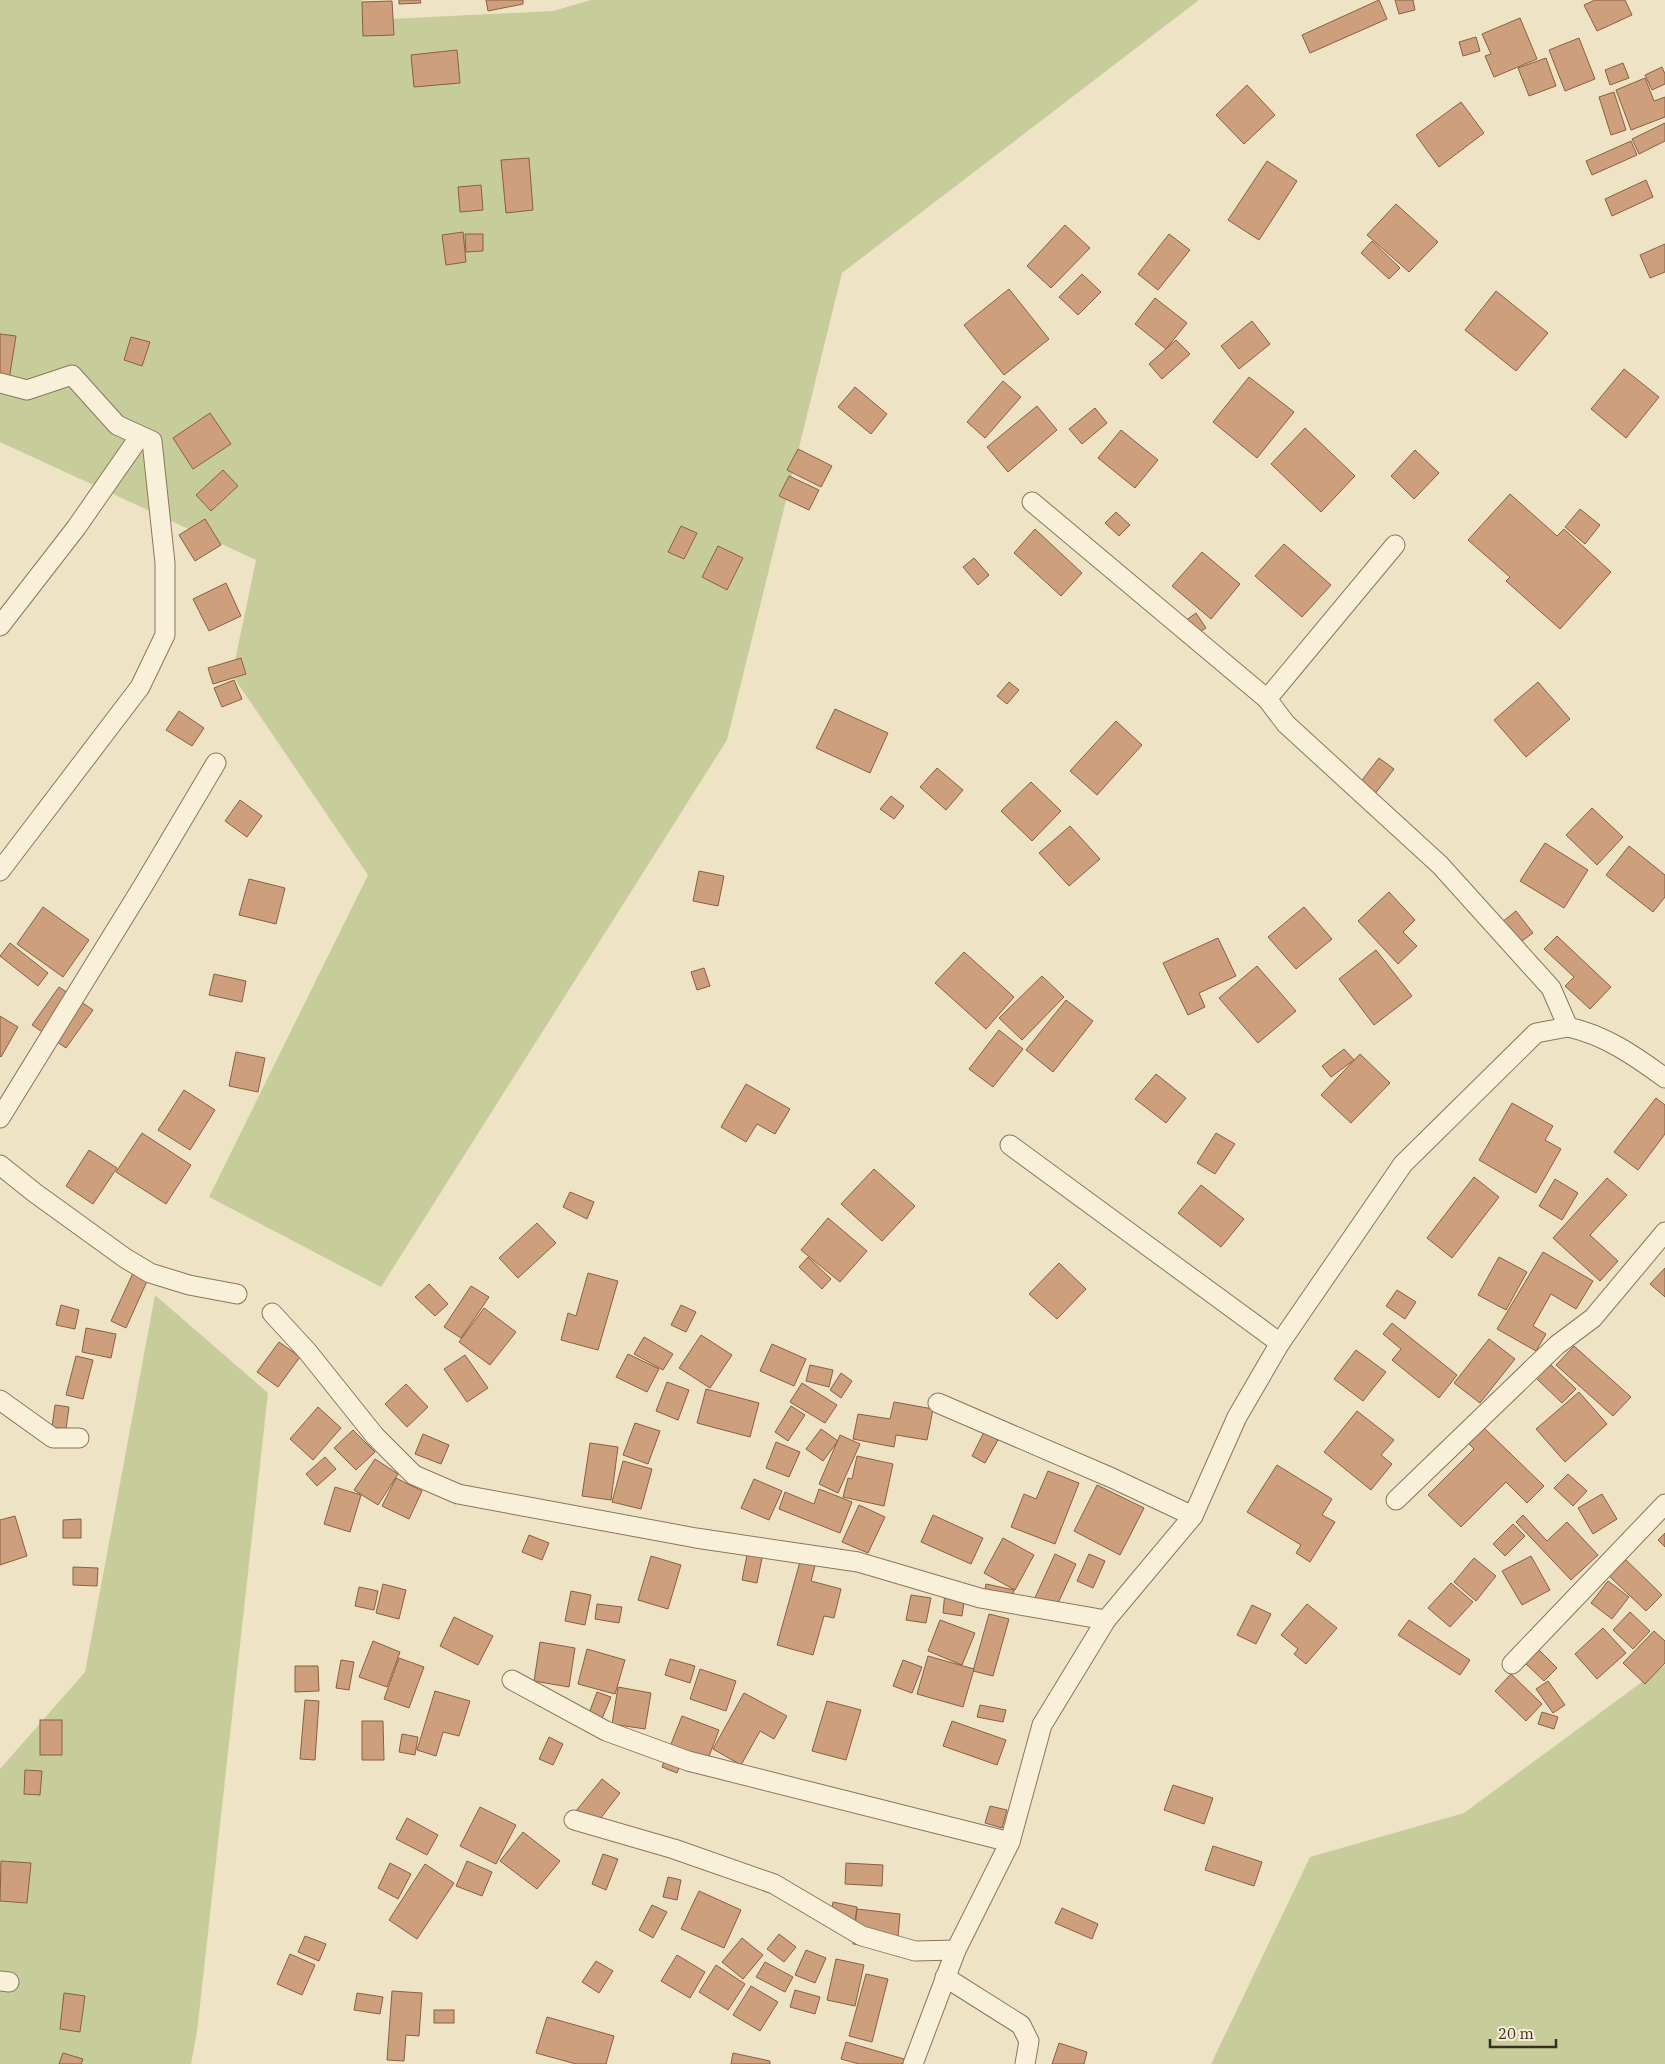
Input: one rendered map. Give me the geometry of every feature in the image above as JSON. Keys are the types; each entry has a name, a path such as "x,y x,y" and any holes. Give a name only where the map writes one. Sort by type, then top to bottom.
{"street":[{"path":"0,383 27,390 72,375 117,426 152,441 165,563 165,635 140,688 0,871"},
{"path":"0,626 76,528 140,436"},
{"path":"1032,502 1267,699 1286,724 1440,865 1551,988 1568,1027"},
{"path":"1267,699 1395,545"},
{"path":"0,1118 216,763"},
{"path":"912,2064 956,1950 1010,1842 1042,1725 1106,1620 1193,1516 1237,1417 1280,1343 1403,1164 1536,1033 1568,1027 1589,1032 1622,1049 1665,1078"},
{"path":"1010,1146 1280,1343"},
{"path":"0,1165 35,1193 118,1253 150,1273 189,1285 237,1294"},
{"path":"1396,1500 1557,1345 1593,1318 1665,1232"},
{"path":"272,1313 307,1351 375,1436 414,1475 458,1494 696,1538 858,1562 980,1598 1106,1620"},
{"path":"0,1400 53,1438 79,1438"},
{"path":"938,1403 1112,1478 1193,1516"},
{"path":"1512,1664 1665,1504"},
{"path":"512,1680 606,1731 688,1761 1010,1842"},
{"path":"574,1820 674,1849 774,1884 862,1936 915,1951 956,1950"},
{"path":"945,1977 1021,2025 1029,2041 1024,2064"}],"green space":[{"path":"0,0 361,0 390,19 553,11 591,0 1199,0 842,273 727,740 381,1287 209,1197 368,875 232,675 256,560 0,442"},
{"path":"155,1295 268,1393 197,2032 191,2064 0,2064 0,1769 85,1672"},
{"path":"1665,1665 1665,2064 1211,2064 1310,1857 1464,1813"}],"building":[{"path":"399,0 420,0 421,3 399,4"},
{"path":"486,0 523,0 523,4 488,11"},
{"path":"1379,0 1387,19 1310,53 1302,35"},
{"path":"1395,0 1413,0 1415,10 1399,14"},
{"path":"1595,0 1625,0 1632,15 1597,31 1584,5"},
{"path":"392,1 394,35 363,36 362,2"},
{"path":"1520,18 1537,59 1494,77 1485,56 1491,54 1482,34"},
{"path":"1476,37 1480,51 1463,56 1459,42"},
{"path":"1579,38 1595,79 1565,91 1549,50"},
{"path":"457,50 460,83 414,87 411,55"},
{"path":"1546,58 1556,86 1529,96 1518,68"},
{"path":"1623,63 1629,78 1610,85 1605,70"},
{"path":"1662,67 1665,74 1665,84 1652,90 1645,75"},
{"path":"1645,78 1654,101 1665,97 1665,117 1631,130 1616,90"},
{"path":"1247,85 1275,115 1244,144 1216,115"},
{"path":"1614,92 1626,130 1611,135 1599,97"},
{"path":"1461,102 1484,133 1439,167 1416,135"},
{"path":"1665,123 1665,141 1639,154 1632,139"},
{"path":"1631,141 1637,155 1592,175 1586,161"},
{"path":"529,158 533,210 506,213 501,160"},
{"path":"1267,161 1297,181 1259,240 1228,220"},
{"path":"1646,180 1653,197 1612,216 1605,199"},
{"path":"481,185 483,210 460,212 458,187"},
{"path":"1396,204 1438,242 1409,272 1367,235"},
{"path":"1065,225 1090,248 1051,288 1027,266"},
{"path":"463,232 466,262 446,265 442,235"},
{"path":"465,234 483,234 483,251 466,252"},
{"path":"1169,234 1190,250 1158,290 1138,274"},
{"path":"1372,241 1400,268 1389,279 1361,253"},
{"path":"1665,244 1665,272 1650,278 1640,255"},
{"path":"1082,274 1101,292 1078,315 1059,297"},
{"path":"1009,289 1049,339 1004,375 964,325"},
{"path":"1496,291 1548,333 1516,371 1465,330"},
{"path":"1155,298 1187,323 1166,349 1135,324"},
{"path":"1252,321 1270,344 1239,369 1221,346"},
{"path":"0,334 16,336 8,386 0,385"},
{"path":"131,337 150,342 142,366 124,360"},
{"path":"1176,340 1190,354 1162,379 1149,364"},
{"path":"1624,369 1659,397 1626,438 1591,409"},
{"path":"1249,377 1294,412 1257,458 1213,422"},
{"path":"1003,381 1021,397 985,438 967,422"},
{"path":"855,387 887,414 871,434 838,407"},
{"path":"1037,406 1057,430 1008,472 987,447"},
{"path":"1095,408 1107,423 1082,444 1069,429"},
{"path":"210,413 231,444 193,469 173,438"},
{"path":"1305,428 1355,476 1321,512 1271,464"},
{"path":"1121,430 1158,460 1135,488 1098,458"},
{"path":"798,449 832,466 821,487 787,470"},
{"path":"1415,450 1439,473 1414,499 1391,476"},
{"path":"223,470 238,486 211,511 196,495"},
{"path":"789,476 819,490 809,510 779,496"},
{"path":"1510,494 1557,536 1564,529 1611,572 1560,629 1506,581 1510,577 1468,540"},
{"path":"1580,509 1600,525 1585,544 1565,527"},
{"path":"1116,512 1130,525 1119,536 1105,523"},
{"path":"205,519 221,545 195,561 179,535"},
{"path":"681,526 697,533 684,559 668,552"},
{"path":"1035,529 1082,573 1061,596 1014,553"},
{"path":"1284,544 1331,585 1302,617 1255,576"},
{"path":"718,546 743,558 727,590 702,577"},
{"path":"1202,552 1240,584 1211,619 1172,586"},
{"path":"974,558 989,575 978,585 963,567"},
{"path":"226,583 241,616 209,631 193,599"},
{"path":"1196,613 1206,628 1194,635 1185,621"},
{"path":"241,658 246,674 213,684 208,668"},
{"path":"234,680 242,699 222,707 214,688"},
{"path":"1009,682 1019,690 1007,704 997,696"},
{"path":"1538,682 1570,719 1526,757 1494,720"},
{"path":"835,709 888,733 870,773 816,748"},
{"path":"179,711 204,728 192,746 166,730"},
{"path":"1116,721 1142,745 1097,795 1070,771"},
{"path":"1379,758 1394,769 1374,795 1359,784"},
{"path":"937,768 963,790 946,810 920,787"},
{"path":"1031,782 1061,811 1032,841 1001,811"},
{"path":"891,796 904,806 894,819 880,809"},
{"path":"240,800 262,816 247,837 225,821"},
{"path":"1592,808 1623,837 1597,865 1566,835"},
{"path":"1070,826 1100,859 1069,886 1039,853"},
{"path":"1545,843 1588,870 1564,908 1520,881"},
{"path":"1629,846 1665,875 1665,897 1653,912 1606,875"},
{"path":"699,871 724,876 718,906 693,901"},
{"path":"249,879 285,888 276,924 239,915"},
{"path":"1389,892 1415,920 1403,932 1417,946 1398,964 1358,921"},
{"path":"43,907 89,940 63,977 17,944"},
{"path":"1304,907 1332,939 1296,969 1268,937"},
{"path":"1516,911 1533,933 1519,943 1502,922"},
{"path":"1557,936 1611,987 1590,1009 1565,986 1574,977 1544,949"},
{"path":"1218,938 1236,976 1199,993 1205,1007 1188,1015 1163,963"},
{"path":"10,943 48,973 38,986 0,956"},
{"path":"1376,950 1412,996 1374,1025 1339,979"},
{"path":"964,952 1014,997 986,1029 935,983"},
{"path":"1257,966 1296,1011 1258,1043 1219,998"},
{"path":"704,968 710,986 697,990 691,972"},
{"path":"214,974 246,981 242,1002 209,995"},
{"path":"1042,976 1064,997 1022,1040 999,1018"},
{"path":"59,987 93,1010 66,1048 32,1025"},
{"path":"1066,1000 1093,1021 1053,1072 1026,1050"},
{"path":"0,1016 18,1027 1,1057 0,1056"},
{"path":"999,1030 1023,1049 993,1087 969,1069"},
{"path":"1344,1049 1354,1060 1331,1077 1322,1066"},
{"path":"236,1052 265,1058 258,1092 229,1086"},
{"path":"1360,1054 1390,1083 1351,1123 1321,1095"},
{"path":"1156,1074 1186,1098 1166,1123 1135,1099"},
{"path":"746,1084 790,1109 775,1134 757,1124 746,1142 721,1127"},
{"path":"184,1090 215,1110 190,1150 158,1130"},
{"path":"1656,1098 1665,1105 1665,1134 1638,1170 1614,1152"},
{"path":"1512,1103 1553,1126 1545,1140 1561,1149 1536,1193 1479,1160"},
{"path":"142,1133 191,1165 166,1204 116,1172"},
{"path":"1216,1133 1235,1144 1215,1174 1197,1163"},
{"path":"89,1150 117,1168 93,1204 66,1186"},
{"path":"874,1169 915,1206 882,1241 841,1204"},
{"path":"1474,1177 1499,1197 1452,1258 1427,1238"},
{"path":"1607,1178 1627,1195 1590,1235 1618,1261 1600,1281 1553,1238"},
{"path":"1555,1179 1578,1193 1562,1220 1539,1206"},
{"path":"1201,1185 1244,1219 1221,1247 1178,1213"},
{"path":"570,1192 594,1202 587,1219 563,1207"},
{"path":"828,1218 867,1251 840,1282 801,1250"},
{"path":"537,1223 556,1243 518,1278 499,1258"},
{"path":"1543,1252 1593,1281 1576,1309 1551,1294 1533,1326 1546,1334 1536,1351 1497,1329"},
{"path":"808,1257 831,1279 822,1289 799,1267"},
{"path":"1499,1257 1527,1272 1506,1310 1478,1295"},
{"path":"1059,1263 1086,1289 1057,1319 1029,1294"},
{"path":"1665,1268 1665,1297 1650,1284"},
{"path":"133,1273 148,1279 126,1328 111,1321"},
{"path":"588,1273 618,1281 598,1350 561,1340 568,1313 576,1316"},
{"path":"429,1284 448,1304 435,1316 415,1297"},
{"path":"471,1286 489,1297 461,1338 444,1327"},
{"path":"1397,1290 1416,1302 1405,1319 1386,1306"},
{"path":"61,1305 79,1310 75,1329 56,1325"},
{"path":"681,1305 696,1312 686,1332 671,1325"},
{"path":"484,1308 516,1332 490,1365 459,1342"},
{"path":"1392,1323 1457,1375 1439,1398 1392,1360 1401,1349 1383,1334"},
{"path":"86,1328 116,1334 111,1358 82,1352"},
{"path":"701,1335 732,1355 710,1388 679,1368"},
{"path":"644,1337 673,1354 663,1370 634,1354"},
{"path":"1489,1339 1515,1359 1480,1403 1454,1383"},
{"path":"279,1342 300,1357 278,1387 257,1372"},
{"path":"772,1344 806,1359 794,1386 760,1371"},
{"path":"1574,1346 1631,1397 1613,1416 1556,1365"},
{"path":"1356,1350 1386,1372 1363,1401 1334,1379"},
{"path":"628,1354 659,1369 647,1392 616,1377"},
{"path":"465,1355 488,1388 467,1402 444,1369"},
{"path":"76,1356 93,1360 83,1399 66,1395"},
{"path":"1550,1364 1576,1389 1562,1403 1536,1378"},
{"path":"810,1365 833,1370 829,1387 806,1381"},
{"path":"841,1373 852,1381 841,1398 830,1390"},
{"path":"667,1382 689,1390 678,1420 656,1411"},
{"path":"802,1383 837,1405 825,1423 790,1402"},
{"path":"406,1384 428,1407 407,1427 385,1404"},
{"path":"706,1389 759,1403 750,1437 697,1423"},
{"path":"1579,1392 1607,1424 1565,1462 1536,1429"},
{"path":"894,1402 933,1409 927,1440 896,1435 894,1447 853,1439 858,1414 890,1419"},
{"path":"55,1405 69,1407 66,1429 52,1427"},
{"path":"791,1406 805,1415 788,1441 775,1432"},
{"path":"318,1407 341,1428 313,1460 290,1439"},
{"path":"1357,1411 1394,1440 1381,1455 1392,1464 1371,1490 1324,1452"},
{"path":"635,1423 660,1431 648,1464 623,1455"},
{"path":"1483,1427 1544,1486 1527,1503 1506,1482 1461,1527 1428,1495 1474,1449 1468,1443"},
{"path":"821,1429 838,1441 823,1461 806,1449"},
{"path":"353,1430 375,1452 356,1470 334,1448"},
{"path":"984,1432 998,1440 985,1463 972,1456"},
{"path":"423,1434 449,1445 441,1464 415,1454"},
{"path":"840,1435 860,1444 838,1493 819,1484"},
{"path":"776,1442 800,1452 789,1477 766,1468"},
{"path":"590,1443 618,1447 611,1500 582,1496"},
{"path":"857,1456 893,1464 884,1506 843,1497 848,1478 852,1479"},
{"path":"325,1457 336,1469 317,1486 306,1474"},
{"path":"375,1459 398,1474 378,1505 354,1490"},
{"path":"623,1461 652,1469 641,1509 612,1502"},
{"path":"1277,1465 1332,1499 1322,1515 1335,1522 1310,1562 1296,1553 1301,1545 1247,1512"},
{"path":"1048,1471 1079,1483 1055,1544 1011,1527 1024,1494 1036,1499"},
{"path":"1568,1474 1587,1491 1573,1506 1554,1488"},
{"path":"396,1478 422,1491 409,1519 382,1506"},
{"path":"754,1479 782,1491 769,1520 741,1508"},
{"path":"1097,1485 1144,1508 1120,1555 1074,1531"},
{"path":"335,1487 361,1495 350,1532 324,1524"},
{"path":"819,1489 852,1502 840,1533 779,1509 785,1492 814,1504"},
{"path":"1602,1494 1617,1519 1593,1534 1578,1508"},
{"path":"859,1505 885,1517 868,1553 842,1542"},
{"path":"933,1515 983,1538 971,1564 921,1542"},
{"path":"1523,1515 1547,1541 1567,1522 1598,1555 1571,1580 1516,1522"},
{"path":"15,1516 27,1556 0,1565 0,1520"},
{"path":"81,1519 81,1538 63,1538 63,1520"},
{"path":"1513,1524 1525,1536 1505,1556 1493,1544"},
{"path":"1665,1533 1665,1547 1658,1540"},
{"path":"529,1535 549,1543 542,1560 522,1552"},
{"path":"1003,1538 1034,1555 1015,1590 984,1573"},
{"path":"749,1545 764,1548 757,1583 742,1580"},
{"path":"1055,1554 1076,1564 1054,1612 1033,1602"},
{"path":"1089,1554 1105,1561 1093,1588 1077,1581"},
{"path":"651,1556 681,1565 668,1609 638,1600"},
{"path":"1531,1556 1550,1590 1522,1605 1502,1571"},
{"path":"801,1558 816,1562 811,1581 841,1589 834,1618 824,1616 813,1655 777,1645"},
{"path":"1474,1558 1496,1576 1476,1601 1454,1582"},
{"path":"1624,1558 1662,1595 1646,1611 1608,1575"},
{"path":"73,1567 98,1568 97,1586 73,1585"},
{"path":"1608,1581 1629,1597 1612,1619 1591,1603"},
{"path":"1451,1583 1473,1602 1450,1627 1428,1608"},
{"path":"383,1584 406,1590 399,1619 376,1613"},
{"path":"986,1584 1014,1590 1010,1606 983,1600"},
{"path":"359,1587 378,1591 374,1610 355,1606"},
{"path":"571,1591 591,1595 585,1625 565,1621"},
{"path":"945,1592 965,1595 962,1616 943,1613"},
{"path":"911,1595 931,1598 926,1623 906,1620"},
{"path":"597,1604 622,1607 619,1623 595,1619"},
{"path":"1307,1604 1337,1628 1306,1664 1294,1654 1298,1649 1281,1635"},
{"path":"1252,1605 1271,1614 1256,1644 1237,1635"},
{"path":"1630,1612 1650,1631 1633,1649 1613,1630"},
{"path":"989,1614 1009,1619 993,1676 973,1671"},
{"path":"454,1617 493,1636 478,1665 440,1646"},
{"path":"940,1620 975,1633 962,1665 928,1651"},
{"path":"1409,1620 1470,1660 1460,1675 1398,1635"},
{"path":"1603,1628 1626,1653 1597,1679 1575,1654"},
{"path":"1654,1631 1665,1641 1665,1663 1645,1684 1623,1663"},
{"path":"373,1641 400,1652 387,1687 359,1677"},
{"path":"540,1642 575,1648 569,1687 534,1681"},
{"path":"587,1649 625,1660 615,1694 578,1684"},
{"path":"1538,1649 1557,1668 1544,1681 1524,1662"},
{"path":"928,1656 974,1669 963,1707 917,1694"},
{"path":"399,1658 424,1667 409,1708 384,1699"},
{"path":"670,1659 695,1666 690,1683 665,1675"},
{"path":"341,1660 354,1662 349,1690 336,1688"},
{"path":"903,1660 922,1667 912,1693 893,1686"},
{"path":"295,1666 318,1666 319,1691 295,1692"},
{"path":"700,1669 736,1681 726,1711 690,1699"},
{"path":"1511,1674 1542,1704 1526,1721 1495,1691"},
{"path":"1548,1681 1565,1705 1553,1713 1536,1689"},
{"path":"618,1687 651,1693 645,1729 612,1724"},
{"path":"435,1691 470,1701 459,1736 443,1732 436,1756 417,1750"},
{"path":"597,1692 611,1697 601,1721 588,1716"},
{"path":"744,1693 787,1716 774,1739 760,1731 741,1765 713,1749"},
{"path":"305,1700 319,1701 315,1760 300,1759"},
{"path":"827,1701 861,1710 846,1760 812,1751"},
{"path":"980,1705 1006,1710 1003,1722 977,1717"},
{"path":"1542,1712 1558,1717 1554,1729 1538,1724"},
{"path":"682,1716 719,1730 706,1764 684,1756 677,1773 662,1767"},
{"path":"40,1720 62,1720 62,1755 40,1755"},
{"path":"362,1721 383,1721 384,1760 362,1760"},
{"path":"952,1721 1006,1740 997,1765 943,1746"},
{"path":"402,1734 418,1737 415,1755 399,1752"},
{"path":"549,1737 563,1744 553,1765 539,1759"},
{"path":"25,1770 42,1771 40,1795 24,1794"},
{"path":"602,1779 620,1793 590,1832 571,1817"},
{"path":"1173,1785 1213,1798 1204,1824 1164,1810"},
{"path":"990,1806 1007,1810 1002,1828 985,1823"},
{"path":"480,1807 516,1825 496,1864 460,1846"},
{"path":"407,1818 438,1835 427,1855 396,1839"},
{"path":"523,1832 560,1861 537,1889 500,1861"},
{"path":"1213,1846 1262,1862 1254,1886 1205,1870"},
{"path":"603,1854 618,1859 606,1890 592,1884"},
{"path":"1,1861 31,1863 27,1903 0,1901"},
{"path":"467,1861 492,1872 482,1896 456,1886"},
{"path":"390,1863 411,1874 398,1899 378,1888"},
{"path":"846,1863 883,1865 882,1886 845,1884"},
{"path":"425,1864 454,1883 417,1939 389,1920"},
{"path":"668,1877 681,1880 677,1900 663,1897"},
{"path":"699,1891 741,1910 724,1948 681,1929"},
{"path":"833,1902 857,1907 855,1922 830,1917"},
{"path":"652,1905 667,1912 653,1938 639,1930"},
{"path":"1062,1908 1098,1924 1092,1939 1055,1923"},
{"path":"857,1909 900,1914 897,1949 853,1944"},
{"path":"779,1934 796,1947 784,1962 767,1949"},
{"path":"305,1936 326,1944 319,1961 298,1952"},
{"path":"742,1938 763,1955 743,1979 722,1962"},
{"path":"806,1950 826,1958 815,1983 795,1975"},
{"path":"290,1954 315,1965 302,1995 277,1984"},
{"path":"677,1955 705,1972 690,1998 661,1981"},
{"path":"836,1959 864,1965 855,2006 827,2000"},
{"path":"596,1961 613,1971 599,1993 582,1982"},
{"path":"765,1962 793,1977 785,1992 756,1977"},
{"path":"716,1965 745,1984 728,2010 699,1992"},
{"path":"866,1974 888,1979 872,2042 849,2036"},
{"path":"751,1986 778,2002 760,2031 733,2015"},
{"path":"795,1990 820,1997 815,2014 790,2007"},
{"path":"392,1991 422,1993 419,2036 406,2035 404,2061 387,2060"},
{"path":"64,1993 85,1996 80,2032 60,2029"},
{"path":"357,1993 383,1997 380,2014 354,2010"},
{"path":"434,2010 454,2010 454,2023 434,2023"},
{"path":"547,2017 614,2036 606,2064 576,2064 536,2053"},
{"path":"846,2042 904,2059 903,2064 859,2064 841,2059"},
{"path":"1059,2043 1087,2052 1084,2064 1052,2064"},
{"path":"63,2053 83,2059 81,2064 59,2064"},
{"path":"733,2053 770,2061 770,2064 731,2064"}]}
